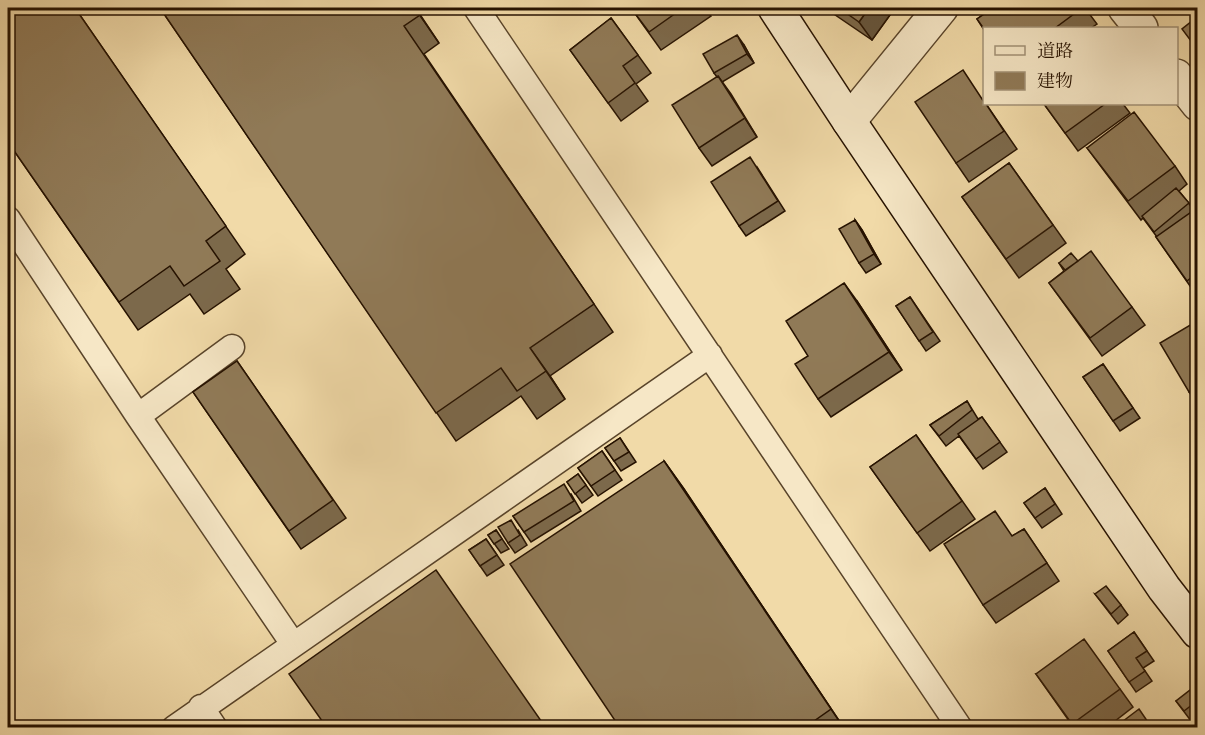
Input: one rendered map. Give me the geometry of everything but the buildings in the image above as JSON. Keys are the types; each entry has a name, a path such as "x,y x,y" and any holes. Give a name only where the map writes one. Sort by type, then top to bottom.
{"street":[{"path":"775,8 1164,588 1197,632"},
{"path":"849,121 941,8"},
{"path":"1125,8 1140,27"},
{"path":"1178,79 1197,104"}],"lane":[{"path":"476,8 960,728"},
{"path":"8,219 293,644"},
{"path":"138,416 232,347"},
{"path":"174,728 201,707 710,355"},
{"path":"201,707 215,728"}]}
